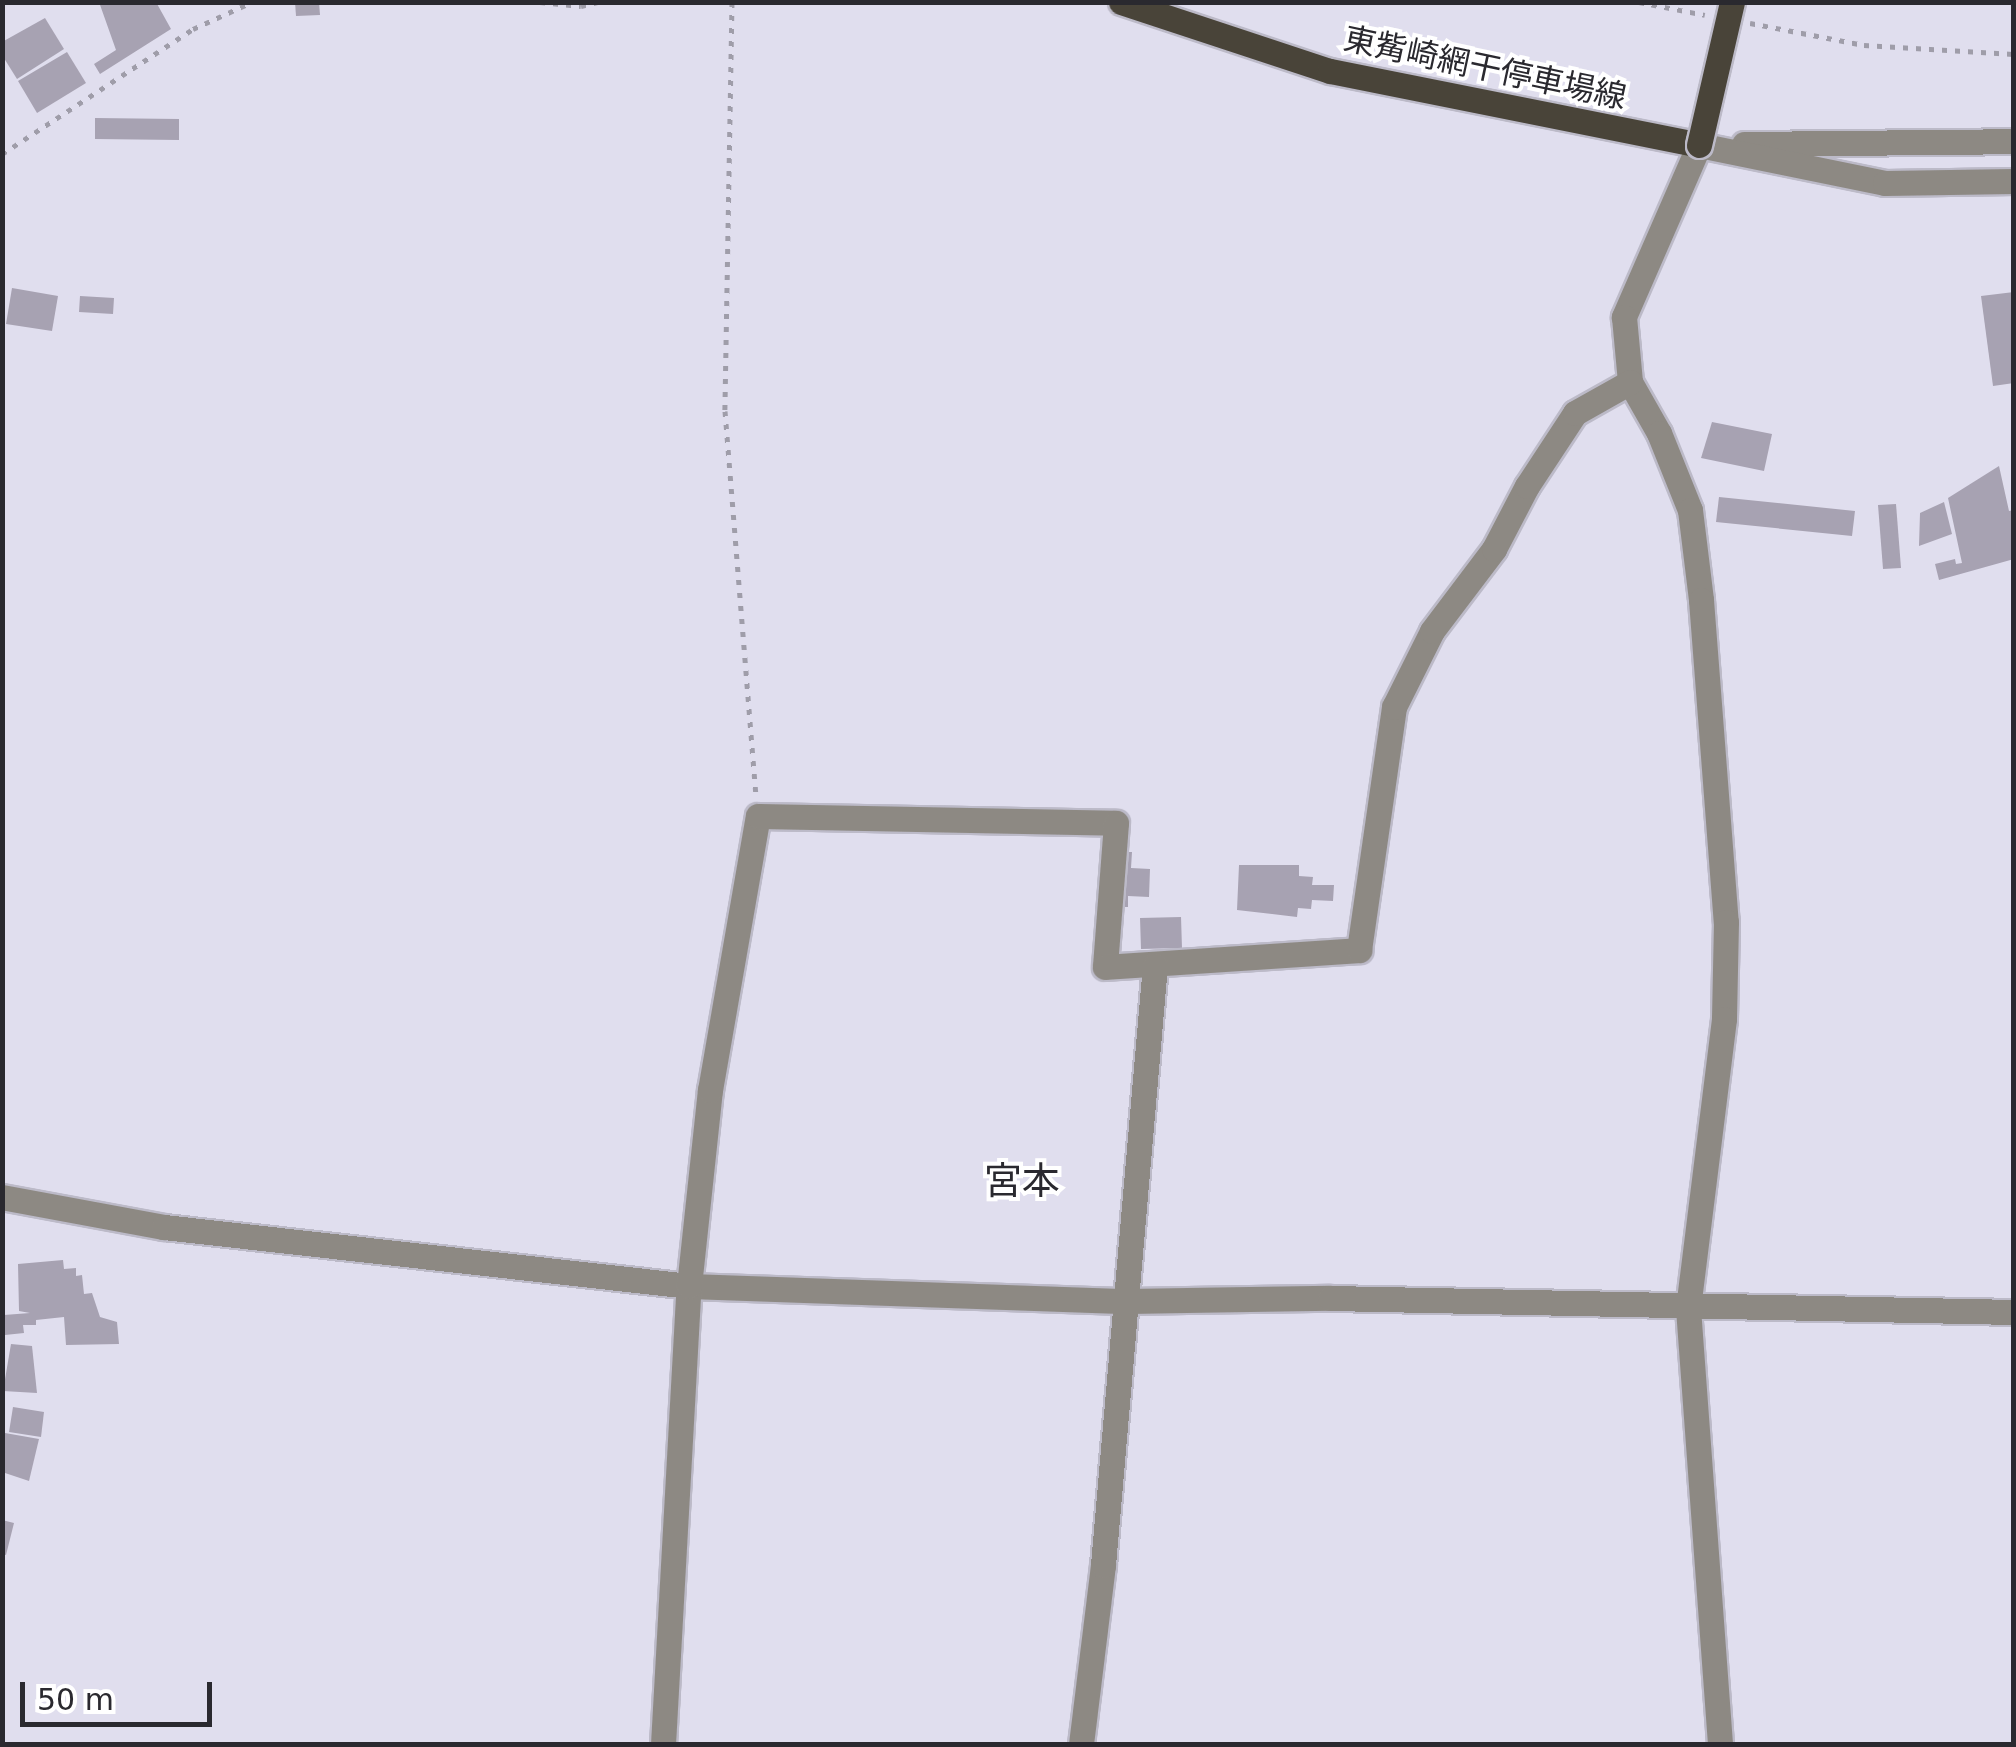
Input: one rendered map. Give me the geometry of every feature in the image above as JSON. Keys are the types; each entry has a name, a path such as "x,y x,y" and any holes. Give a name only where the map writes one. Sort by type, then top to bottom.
{"main road":[{"name":"東觜崎網干停車場線","path":"1122,2 1330,70 1699,145"},
{"path":"1699,145 1726,13"}],"street":[{"path":"1699,145 2014,141"},
{"path":"1699,145 1884,183 2014,181"},
{"path":"1699,145 1624,318 1630,382 1659,433 1690,510 1702,600 1726,922 1724,1018 1688,1308 1720,1744"},
{"path":"663,1744 689,1286 710,1090 758,816 1116,823 1105,967 1359,950 1394,707 1432,631 1494,549 1527,486 1575,413 1630,382"},
{"path":"1082,1744 1128,1301 1155,965"},
{"path":"2,1198 164,1227 689,1286 1128,1301 1408,1299 2014,1312"}],"path":[{"path":"2,154 193,30 252,2"},
{"path":"540,2 598,2"},
{"path":"732,2 725,411 758,816"},
{"path":"1639,2 1726,13 1864,45 2014,54"}],"building":[{"path":"99,2 156,2 171,29 100,74 94,64 116,50"},
{"path":"295,2 319,2 320,15 296,16"},
{"path":"45,18 64,49 17,79 2,55 2,42"},
{"path":"67,52 86,83 37,113 18,81"},
{"path":"95,118 179,119 179,140 95,139"},
{"path":"12,288 58,296 52,331 6,324"},
{"path":"2014,292 2014,383 1993,386 1981,296"},
{"path":"80,296 114,298 113,314 79,312"},
{"path":"1712,422 1772,434 1764,471 1701,458"},
{"path":"1999,466 2009,511 2014,510 2014,559 1939,580 1935,564 1955,559 1956,564 1962,563 1948,498"},
{"path":"1719,497 1855,511 1852,536 1716,522"},
{"path":"1944,502 1952,534 1919,546 1920,513"},
{"path":"1896,504 1901,568 1883,569 1878,505"},
{"path":"1126,852 1132,852 1131,868 1150,869 1149,897 1128,896 1128,907 1123,907 1124,896 1116,895"},
{"path":"1239,865 1299,865 1299,876 1313,877 1312,885 1334,885 1333,901 1312,900 1311,909 1298,908 1297,917 1237,910"},
{"path":"1181,917 1182,948 1141,949 1140,918"},
{"path":"63,1260 64,1269 76,1268 76,1276 82,1275 84,1294 92,1293 100,1317 117,1322 119,1344 66,1345 64,1317 36,1320 36,1325 23,1325 24,1333 5,1335 4,1315 30,1313 19,1311 18,1264"},
{"path":"11,1344 32,1346 37,1393 3,1391"},
{"path":"13,1407 44,1412 41,1437 9,1432"},
{"path":"5,1433 39,1439 29,1481 2,1472"},
{"path":"2,1520 14,1523 6,1555 2,1554"}],"district":[{"name":"宮本","path":"1022,1182"}]}
